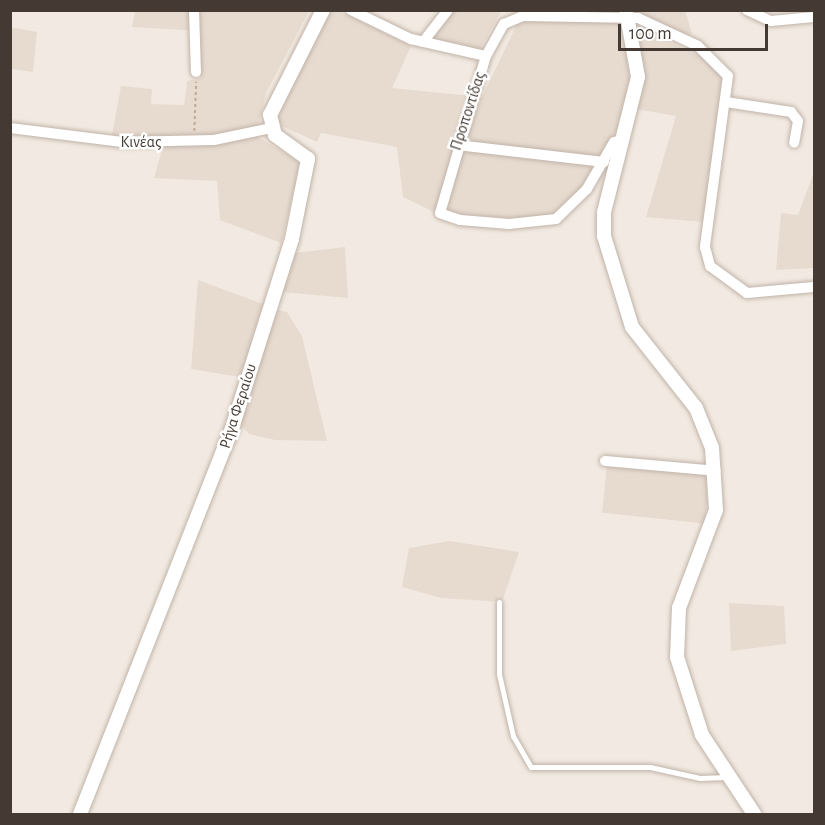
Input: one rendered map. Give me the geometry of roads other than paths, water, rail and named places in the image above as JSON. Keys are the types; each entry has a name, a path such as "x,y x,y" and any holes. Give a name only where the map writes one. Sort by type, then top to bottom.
{"street":[{"path":"194,10 196,72"},
{"path":"271,128 278,93 323,10"},
{"path":"351,10 423,42 486,56"},
{"path":"423,42 448,10"},
{"path":"747,10 771,21 814,17"},
{"path":"627,14 638,77 603,218 607,250 632,327 700,415 716,471 715,514 682,599 676,648 694,718 727,777 754,814"},
{"path":"515,15 627,14 664,29 716,59 728,76 707,260 742,291 814,287"},
{"name":"Προποντίδας","path":"515,15 486,56 457,145 440,213 460,220 508,224 556,219 581,197 604,162"},
{"path":"726,102 789,111 797,120 794,143"},
{"name":"Κινέας","path":"10,128 108,142 193,140 271,128"},
{"name":"Ρήγα Φεραίου","path":"80,814 233,425 292,239 308,159 271,128"},
{"path":"457,145 604,162 614,142 624,139"},
{"path":"605,461 716,471"}],"lane":[{"path":"499,602 499,674 513,736 531,767 650,767 727,777"}]}
